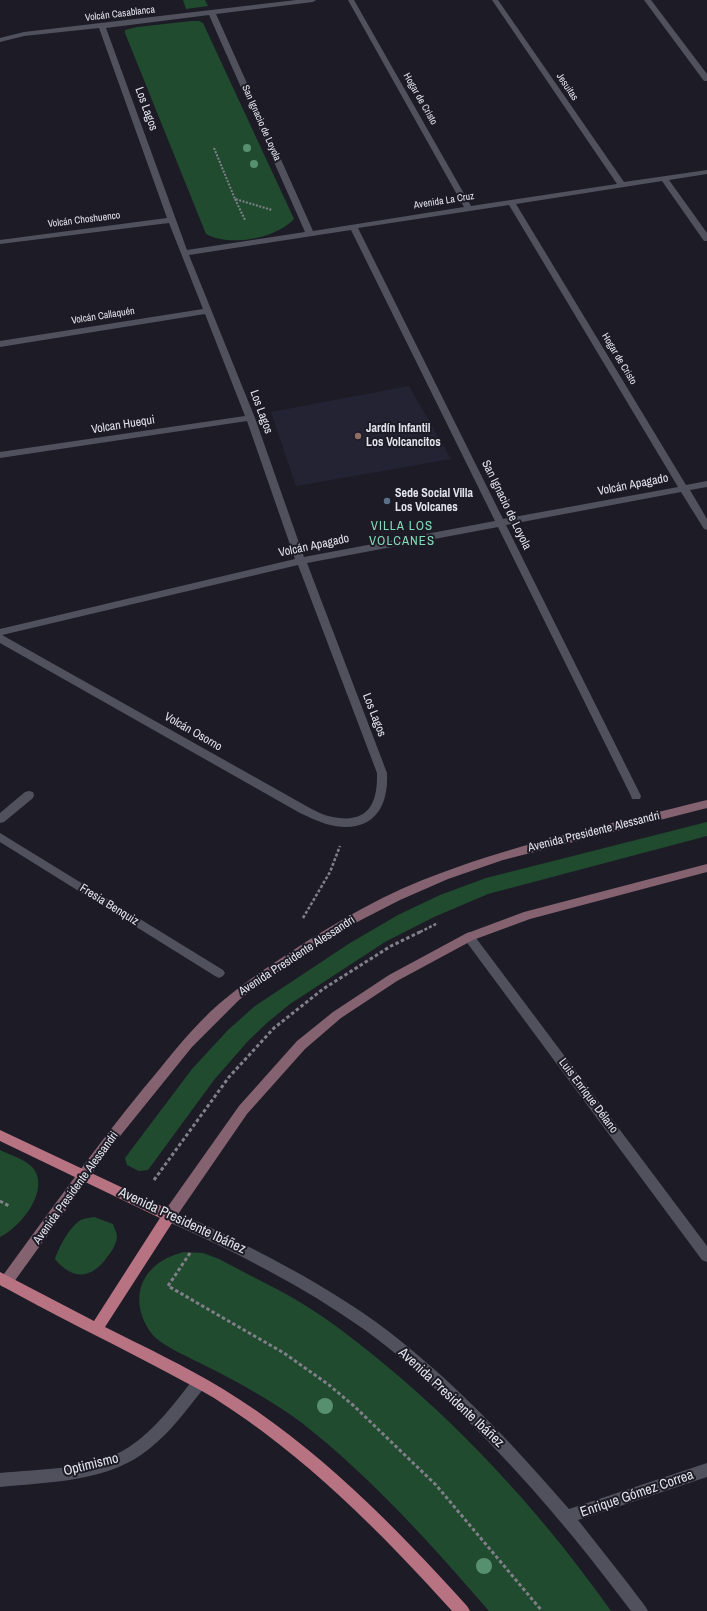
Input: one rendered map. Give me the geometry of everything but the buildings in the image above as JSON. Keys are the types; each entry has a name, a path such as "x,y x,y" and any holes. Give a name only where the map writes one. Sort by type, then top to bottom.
{"main road":[{"name":"Avenida Presidente Alessandri","path":"3,1280 85,1176 108,1142 188,1043 235,997 263,976 327,934 390,899 470,866 515,852 707,804"},
{"path":"96,1329 169,1216 243,1110 301,1045 337,1015 393,978 469,937 528,915 568,903 707,868"},
{"name":"Avenida Presidente Ibáñez","path":"0,1135 169,1216"},
{"path":"3,1280 199,1383 251,1415 307,1458 359,1503 405,1548 462,1611"}],"street":[{"name":"Volcán Casablanca","path":"0,40 24,34 313,0"},
{"name":"Hogar de Cristo","path":"351,0 469,209"},
{"name":"Jesuitas","path":"495,0 622,185"},
{"path":"647,0 707,79"},
{"name":"San Ignacio de Loyola","path":"212,13 310,233"},
{"name":"Los Lagos","path":"102,26 184,253 250,418 301,561 382,773 382,800 377,808"},
{"name":"Avenida La Cruz","path":"184,253 707,172"},
{"path":"664,178 707,239"},
{"name":"Hogar de Cristo","path":"511,202 707,527"},
{"name":"Volcán Choshuenco","path":"0,242 172,220"},
{"name":"San Ignacio de Loyola","path":"353,226 636,796"},
{"name":"Volcán Callaquén","path":"0,344 208,311"},
{"name":"Volcan Huequi","path":"0,455 250,418"},
{"name":"Volcán Apagado","path":"0,632 301,561 707,484"},
{"name":"Volcán Osorno","path":"0,638 304,810 326,820 346,823 358,821 368,816 377,808"},
{"path":"0,819 30,795"},
{"name":"Fresia Benquiz","path":"0,837 219,974"},
{"name":"Luis Enrique Délano","path":"469,937 707,1256"},
{"name":"Avenida Presidente Ibáñez","path":"169,1216 242,1249 286,1272 355,1316 392,1343 426,1371 500,1444 567,1517 640,1611"},
{"name":"Optimismo","path":"0,1480 69,1472 122,1459 155,1434 176,1412 199,1383"},
{"name":"Enrique Gómez Correa","path":"567,1517 707,1470"}],"path":[{"path":"214,148 235,199 304,219"},
{"path":"303,919 330,872 342,841 346,823"},
{"path":"0,1201 9,1206"},
{"path":"204,1231 168,1286 284,1354 324,1382 354,1406 436,1485 542,1611"}],"shaded area":[{"name":"Jardín Infantil Los Volcancitos","path":"409,386 451,459 296,486 271,412"}],"green space":[{"path":"183,0 205,0 208,6 186,9"},
{"path":"199,21 203,23 294,219 276,232 252,239 239,240 216,238 206,234 125,33 125,30 137,27"},
{"path":"707,822 707,836 488,894 434,917 385,942 290,1004 248,1041 214,1080 148,1170 139,1171 127,1165 125,1158 192,1069 228,1030 255,1006 350,943 398,915 440,895 486,878"},
{"path":"0,1150 29,1164 37,1176 38,1186 36,1196 24,1217 8,1232 0,1237"},
{"path":"94,1217 113,1224 117,1239 110,1254 96,1269 89,1273 75,1274 62,1266 55,1259 62,1243 73,1227 81,1220"},
{"path":"184,1252 203,1253 219,1259 291,1297 333,1324 389,1368 450,1423 508,1482 562,1545 611,1611 489,1611 400,1512 328,1444 302,1423 258,1394 171,1348 157,1339 144,1321 140,1307 142,1283 158,1264 170,1257"}],"place":[{"name":"Jardín Infantil Los Volcancitos","path":"358,436"},
{"name":"Sede Social Villa Los Volcanes","path":"387,501"}],"district":[{"name":"VILLA LOS VOLCANES","path":"402,534"}]}
